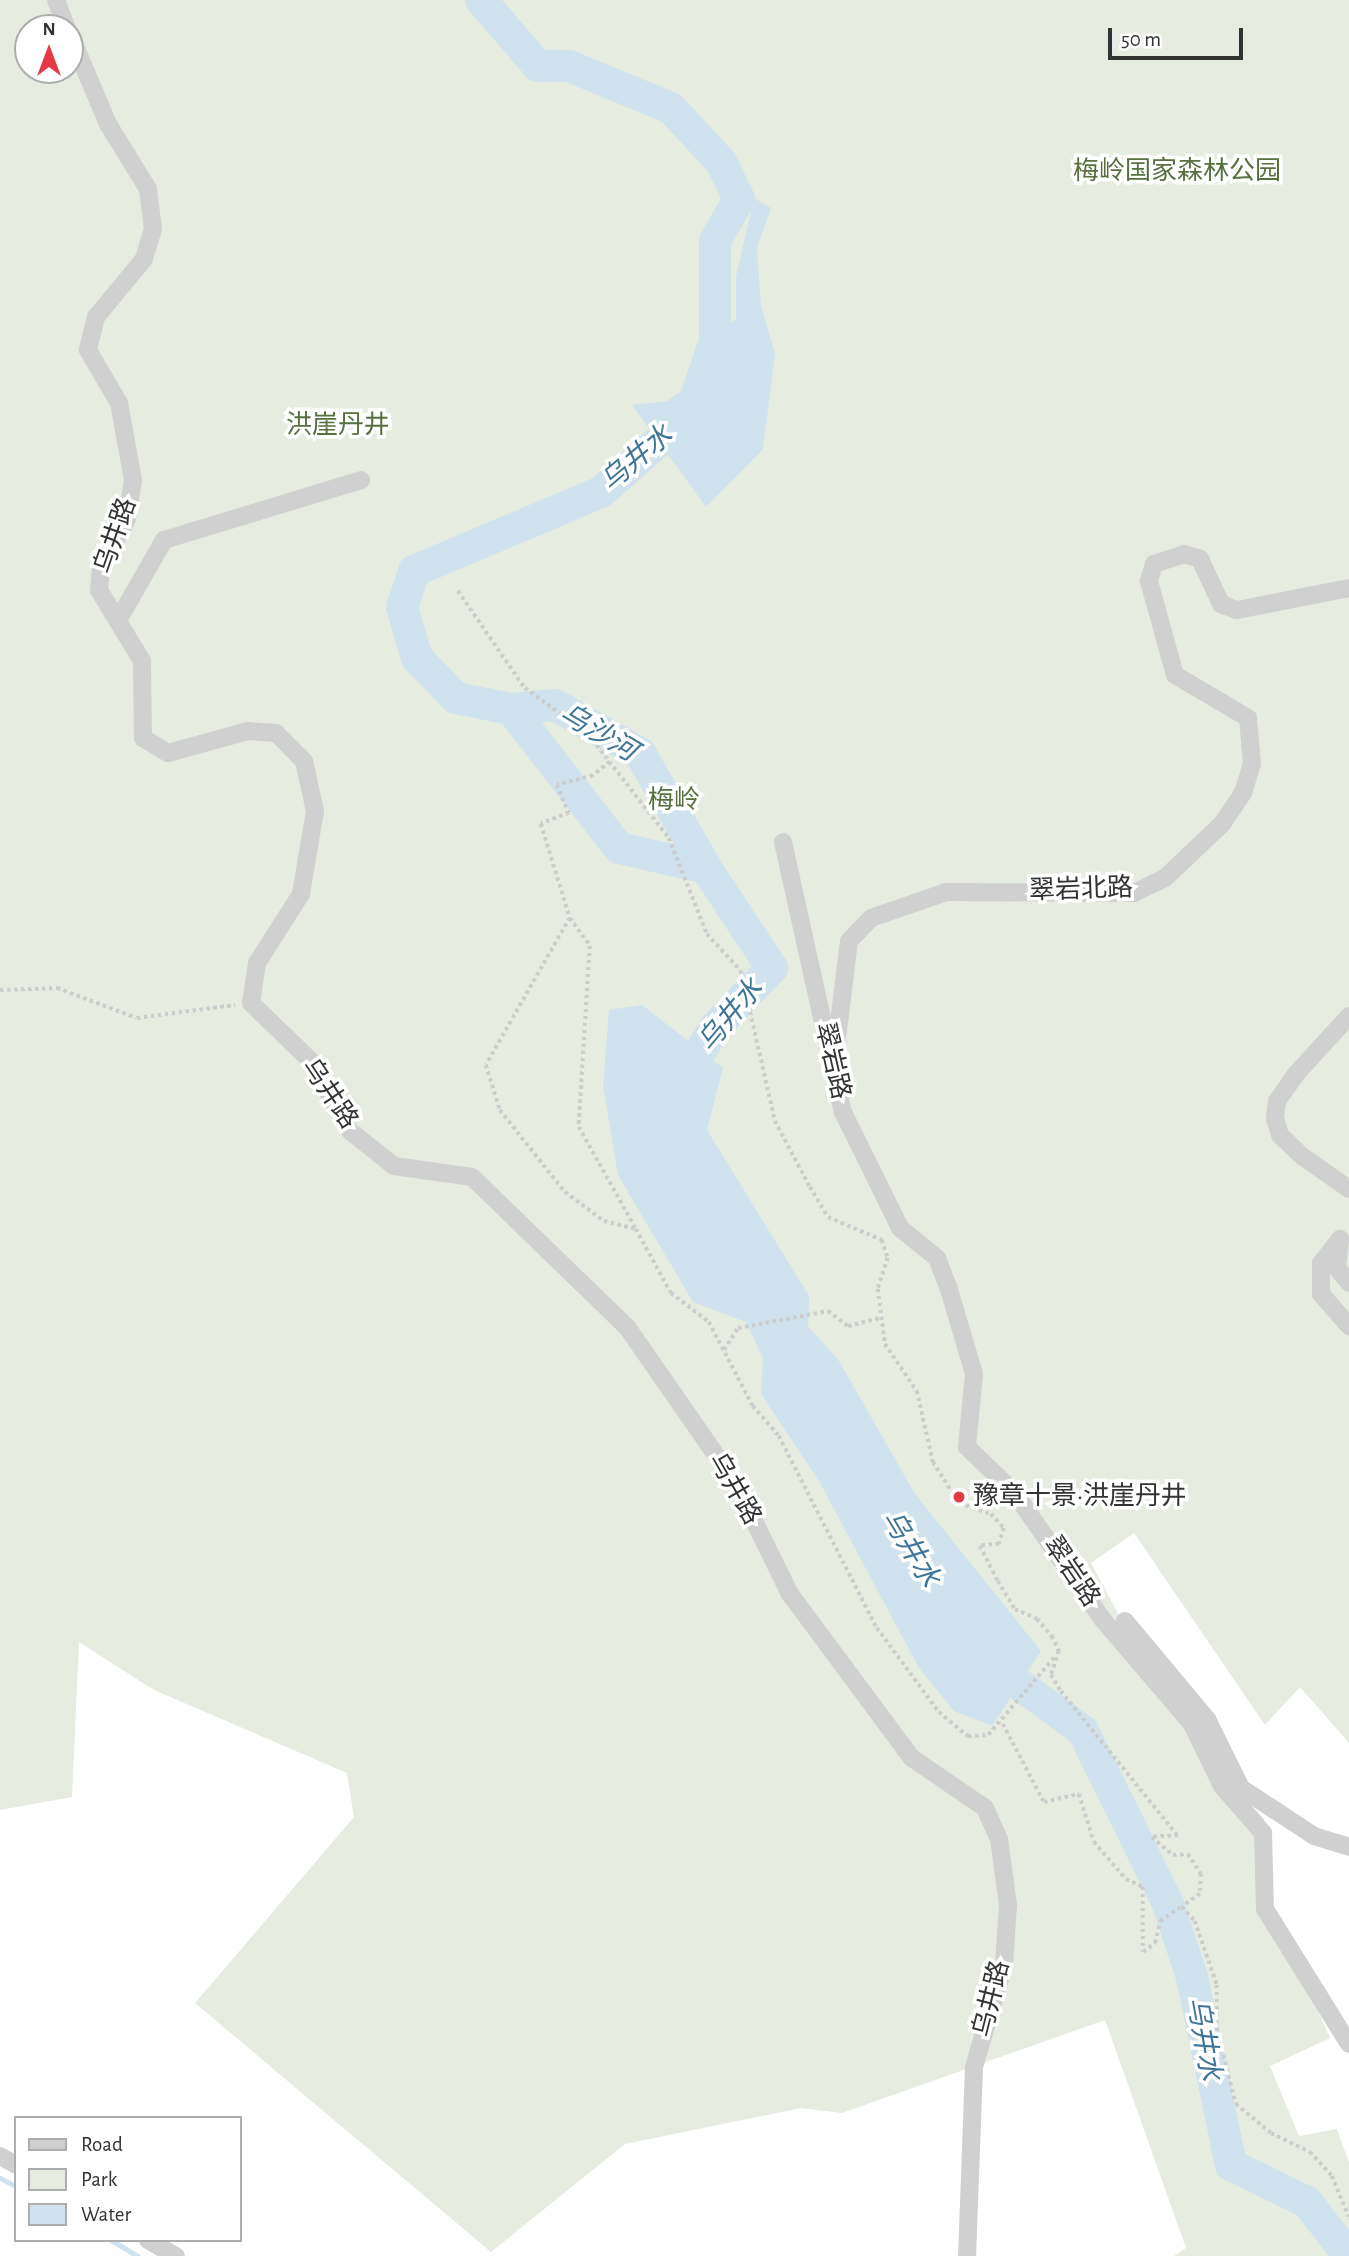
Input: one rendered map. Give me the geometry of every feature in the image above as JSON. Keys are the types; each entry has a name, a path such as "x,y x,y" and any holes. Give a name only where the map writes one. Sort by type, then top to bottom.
{"street":[{"name":"乌井路","path":"84,67 108,124 148,190 153,229 144,259 96,317 88,350 119,403 133,480 127,519 100,568 99,590 120,617 142,661 143,738 168,752 248,731 275,733 304,761 315,811 301,894 257,963 251,1003 310,1060 350,1131 394,1166 472,1177 627,1327 736,1483 790,1594 912,1759 985,1808 999,1839 1008,1905 1004,1965 974,2067 967,2256"},
{"path":"120,617 164,540 362,480"},
{"name":"翠岩北路","path":"833,1069 849,941 871,918 946,892 1134,893 1165,878 1222,824 1243,793 1252,764 1248,718 1175,675 1149,581 1154,564 1184,554 1200,559 1221,604 1237,610 1349,588"},
{"name":"翠岩路","path":"783,842 843,1112 900,1228 937,1258 948,1286 974,1374 967,1447 1014,1492 1103,1620 1192,1724 1223,1786 1263,1833 1265,1909 1349,2044"},
{"path":"1349,1016 1296,1074 1277,1101 1275,1118 1280,1135 1302,1156 1349,1189"},
{"path":"1344,1236 1337,1268 1349,1283"},
{"path":"1344,1236 1321,1263 1321,1294 1349,1326"},
{"path":"1125,1620 1207,1719 1241,1788 1314,1836 1349,1847"},
{"path":"152,2242 176,2256"}],"path":[{"path":"458,591 525,688 588,734 669,838 694,889 707,934 741,971 755,1055 775,1121 828,1217 882,1240 888,1258 878,1289 885,1344 917,1391 933,1462 949,1492 1004,1528 999,1544 980,1546 1016,1609 1038,1619 1059,1651"},
{"path":"610,762 593,776 557,785 569,813 541,824 570,918 590,946 579,1127 671,1293 709,1322 753,1406 779,1436 877,1628 959,1730 978,1739 1003,1724 1059,1651"},
{"path":"570,918 486,1065 500,1110 565,1192 604,1221 636,1229"},
{"path":"0,990 57,988 137,1018 251,1003"},
{"path":"724,1350 738,1328 828,1311 848,1326 880,1318"},
{"path":"1003,1724 1044,1802 1079,1794 1094,1842 1126,1879 1143,1887 1143,1952 1155,1942 1160,1920 1200,1894 1201,1874 1188,1854 1173,1855 1152,1837 1178,1836 1061,1691 1051,1675 1059,1651"},
{"path":"1181,1907 1195,1921 1217,1985 1217,2028 1236,2104 1271,2133 1310,2152 1332,2176 1349,2217"}],"green space":[{"name":"梅岭","path":"0,0 1349,0 1349,1743 1300,1687 1265,1725 1134,1533 1091,1563 1136,1647 1214,1763 1264,1819 1273,1907 1330,2038 1270,2066 1299,2136 1337,2129 1349,2163 1349,2256 1174,2256 1186,2248 1105,2020 842,2113 801,2108 625,2144 491,2252 195,2003 354,1817 347,1773 154,1690 79,1642 72,1797 0,1810"}],"water":[{"path":"754,198 771,208 757,248 761,305 775,354 763,449 706,507 632,405 667,401 681,391 697,344 736,320 736,277"},
{"path":"642,1005 723,1068 707,1130 809,1296 808,1326 839,1361 915,1494 1041,1651 992,1726 954,1711 919,1668 819,1481 761,1394 763,1358 746,1322 693,1302 618,1175 603,1086 609,1010"}],"waterway":[{"name":"乌井水","path":"481,0 538,66 569,66 671,108 721,162 739,199 715,241 715,342 692,412 601,492 414,571 402,607 417,658 456,698 511,709 619,848 706,868 772,968 716,1026 679,1086"},
{"name":"乌沙河","path":"511,709 555,705 640,753 706,868"},
{"name":"乌井水","path":"986,1660 1083,1731 1168,1904 1192,1977 1231,2165 1307,2202 1349,2256"},
{"path":"0,2178 14,2185"},
{"path":"114,2242 138,2256"}],"place":[{"name":"豫章十景·洪崖丹井","path":"959,1497"}],"park label":[{"name":"梅岭国家森林公园","path":"1177,172"},
{"name":"洪崖丹井","path":"338,426"}]}
